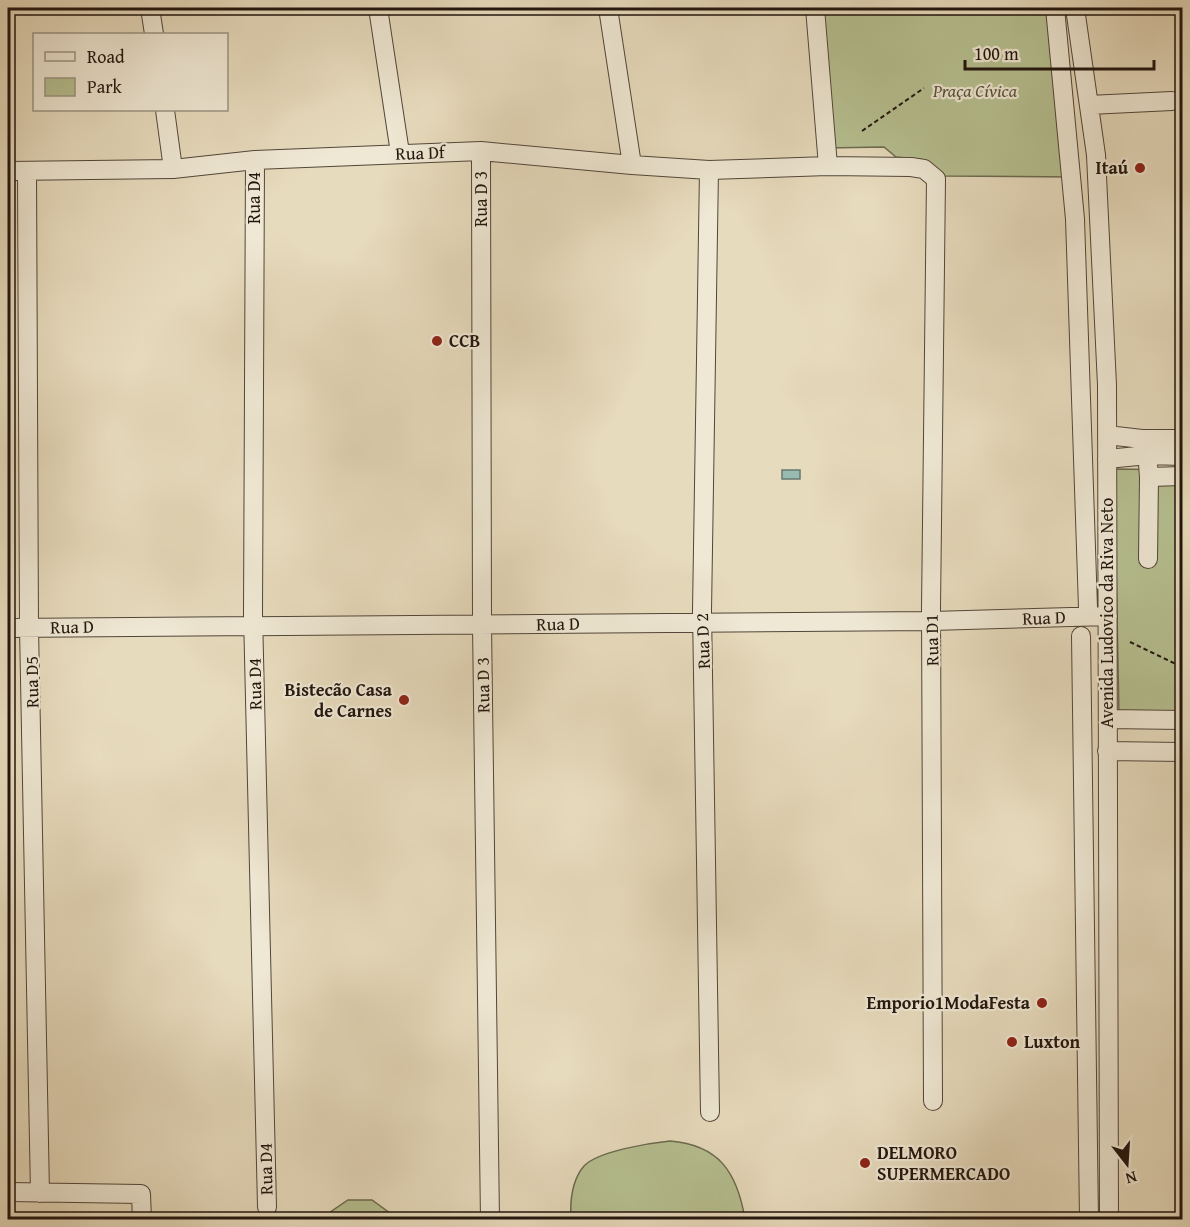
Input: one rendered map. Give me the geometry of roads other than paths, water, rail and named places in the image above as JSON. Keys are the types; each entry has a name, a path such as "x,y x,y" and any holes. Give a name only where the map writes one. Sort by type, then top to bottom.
{"street":[{"path":"150,8 154,33"},
{"path":"378,8 400,153"},
{"path":"608,8 632,165"},
{"path":"815,8 828,166"},
{"path":"1055,8 1075,219 1088,608"},
{"name":"Avenida Ludovico da Riva Neto","path":"1075,8 1096,155 1107,385 1109,1220"},
{"path":"1089,105 1172,100"},
{"path":"165,111 173,169"},
{"name":"Rua Df","path":"8,171 173,169 255,160 482,151 709,170 911,166 924,169 936,178"},
{"name":"Rua D 3","path":"482,151 482,625 490,1220"},
{"name":"Rua D4","path":"255,160 254,625 267,1207"},
{"name":"Rua D 2","path":"709,170 702,622 710,1112"},
{"name":"Rua D5","path":"27,171 30,628 40,1193"},
{"name":"Rua D1","path":"933,1101 932,621 936,178"},
{"path":"1107,435 1182,440"},
{"path":"1148,455 1148,559"},
{"path":"1107,459 1148,455 1182,456"},
{"path":"1149,477 1182,476"},
{"name":"Rua D","path":"8,628 932,621 1108,616"},
{"path":"1081,636 1089,1220"},
{"path":"1108,719 1182,720"},
{"path":"1107,751 1182,752"},
{"path":"8,1192 141,1194 142,1220"}],"water":[{"path":"782,470 800,470 800,479 782,479"}],"place":[{"name":"Itaú","path":"1140,168"},
{"name":"CCB","path":"437,341"},
{"name":"Bistecão Casa de Carnes","path":"404,700"},
{"name":"Emporio1ModaFesta","path":"1042,1003"},
{"name":"Luxton","path":"1012,1042"},
{"name":"DELMORO SUPERMERCADO","path":"865,1163"}],"park label":[{"name":"Praça Cívica","path":"975,91"}]}
